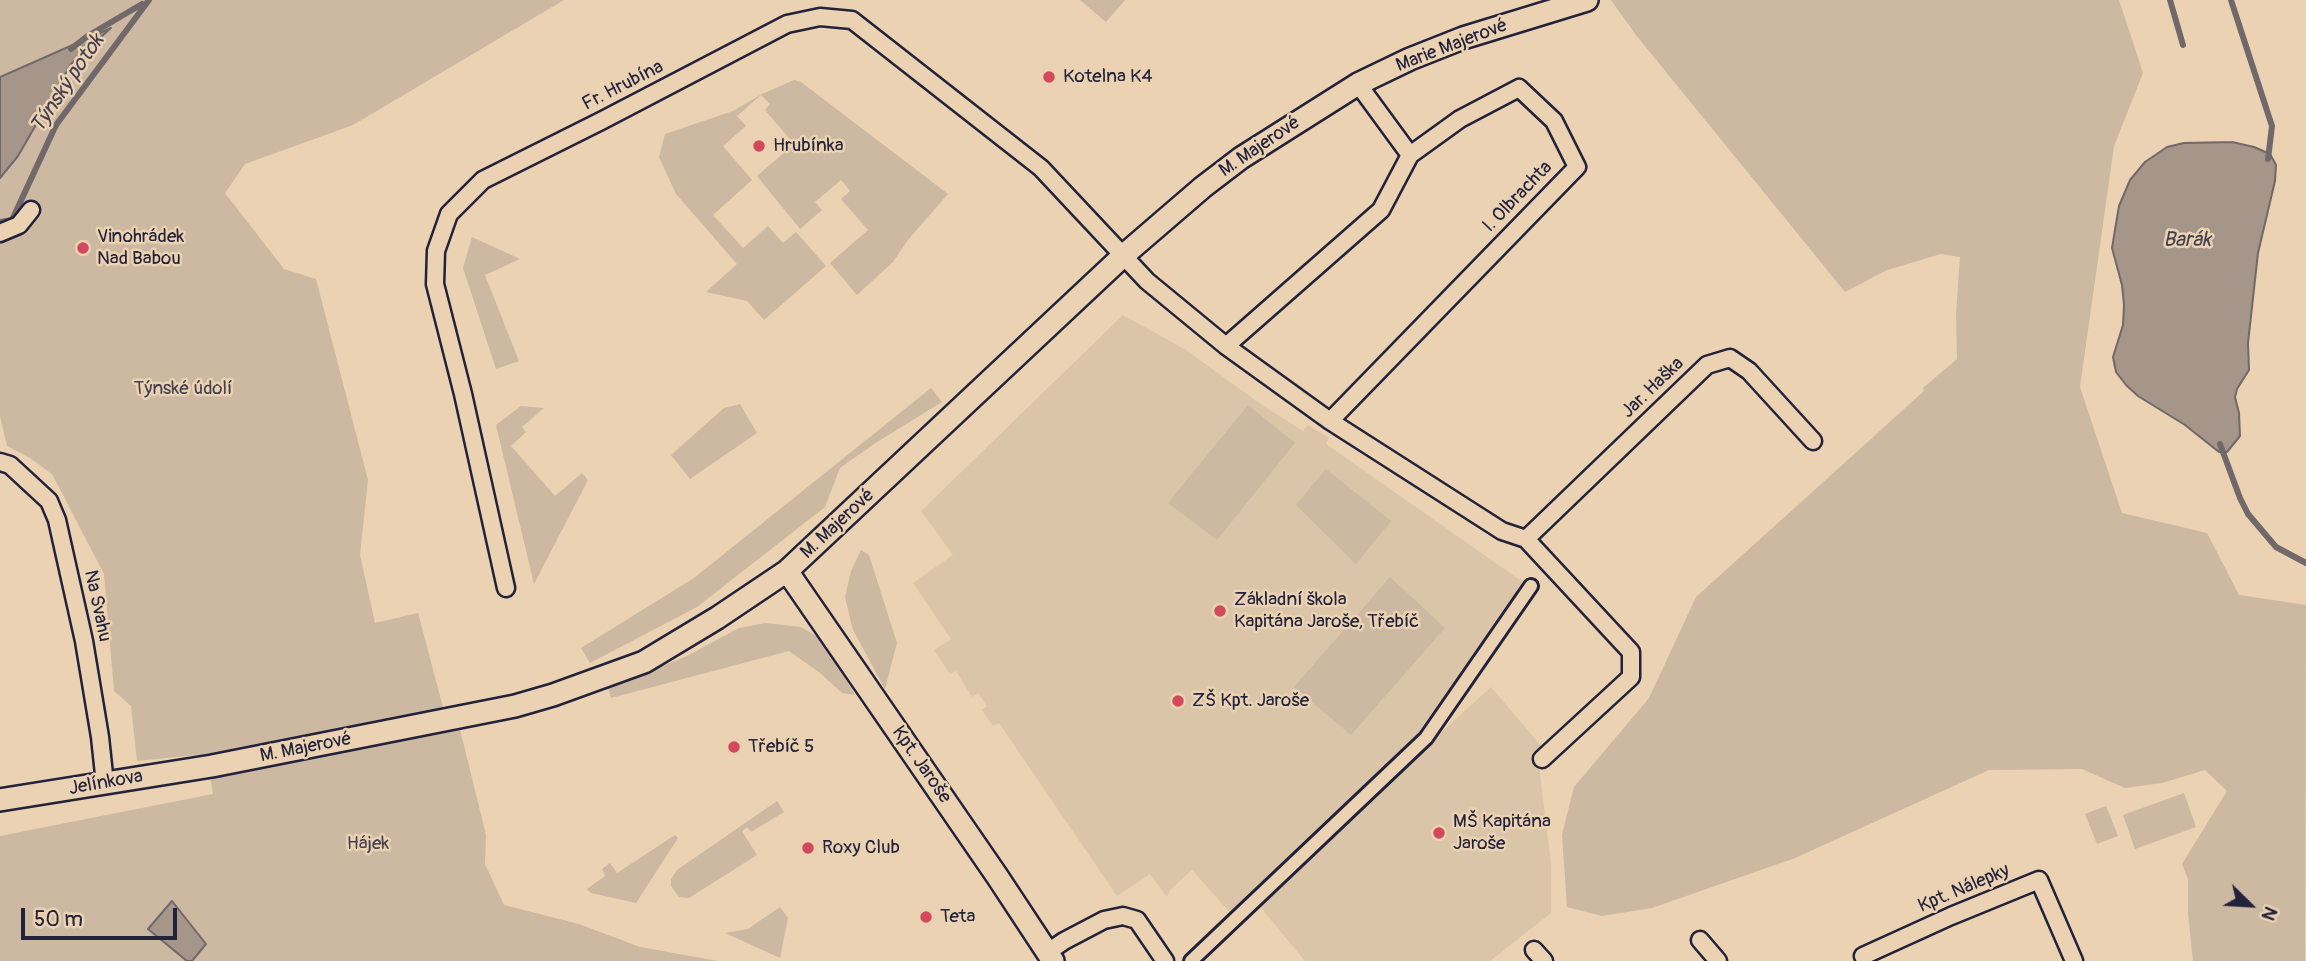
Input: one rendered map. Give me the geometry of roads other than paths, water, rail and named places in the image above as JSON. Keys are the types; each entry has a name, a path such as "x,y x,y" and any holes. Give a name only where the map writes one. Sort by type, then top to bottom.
{"street":[{"name":"Marie Majerové","path":"1358,84 1463,38 1587,0"},
{"name":"Fr. Hrubína","path":"506,588 463,394 435,284 436,251 449,214 483,180 787,24 820,17 852,20 1041,168 1124,255"},
{"path":"1226,346 1381,210 1410,155 1358,84"},
{"name":"M. Majerové","path":"212,766 470,715 553,695 644,662 787,571 1124,255 1241,158 1358,84"},
{"name":"I. Olbrachta","path":"1330,421 1577,167 1554,121 1519,88 1460,119 1410,155"},
{"path":"0,233 19,225 31,210"},
{"path":"1124,255 1147,281 1226,346 1330,421 1502,531 1526,539 1631,652 1631,677 1542,759"},
{"name":"Jar. Haška","path":"1526,539 1707,365 1730,358 1749,371 1813,441"},
{"name":"Na Svahu","path":"0,462 10,465 49,501 57,520 84,641 105,784"},
{"name":"Kpt. Jaroše","path":"787,571 1050,957"},
{"path":"1191,961 1426,738 1531,586"},
{"name":"Jelínkova","path":"0,800 212,766"},
{"name":"Kpt. Nálepky","path":"1863,956 2039,880 2074,961"},
{"path":"1050,957 1063,941 1104,920 1123,916 1137,920 1166,961"},
{"path":"1700,940 1718,961"}],"water":[{"path":"111,28 71,64 18,156 0,178 0,77"},
{"name":"Barák","path":"2232,142 2270,154 2276,165 2275,181 2258,253 2248,343 2249,370 2235,397 2240,436 2227,452 2219,452 2185,425 2138,396 2116,372 2113,357 2123,325 2124,305 2122,285 2112,248 2119,206 2130,180 2145,162 2167,147 2184,143"},
{"path":"172,901 206,944 192,961 187,961 148,929"}],"waterway":[{"name":"Týnský potok","path":"0,222 12,220 56,125 149,0"},
{"path":"2170,0 2183,45"},
{"path":"2231,0 2272,126 2268,159"},
{"path":"71,49 86,37 142,4"},
{"path":"2220,444 2248,514 2276,547 2306,563"}],"place":[{"name":"Kotelna K4","path":"1049,77"},
{"name":"Hrubínka","path":"759,146"},
{"name":"Vinohrádek Nad Babou","path":"83,248"},
{"name":"Základní škola Kapitána Jaroše, Třebíč","path":"1220,611"},
{"name":"ZŠ Kpt. Jaroše","path":"1178,701"},
{"name":"Třebíč 5","path":"734,747"},
{"name":"MŠ Kapitána Jaroše","path":"1439,833"},
{"name":"Roxy Club","path":"808,848"},
{"name":"Teta","path":"926,917"}],"park label":[{"name":"Týnské údolí","path":"183,389"},
{"name":"Hájek","path":"368,844"}]}
